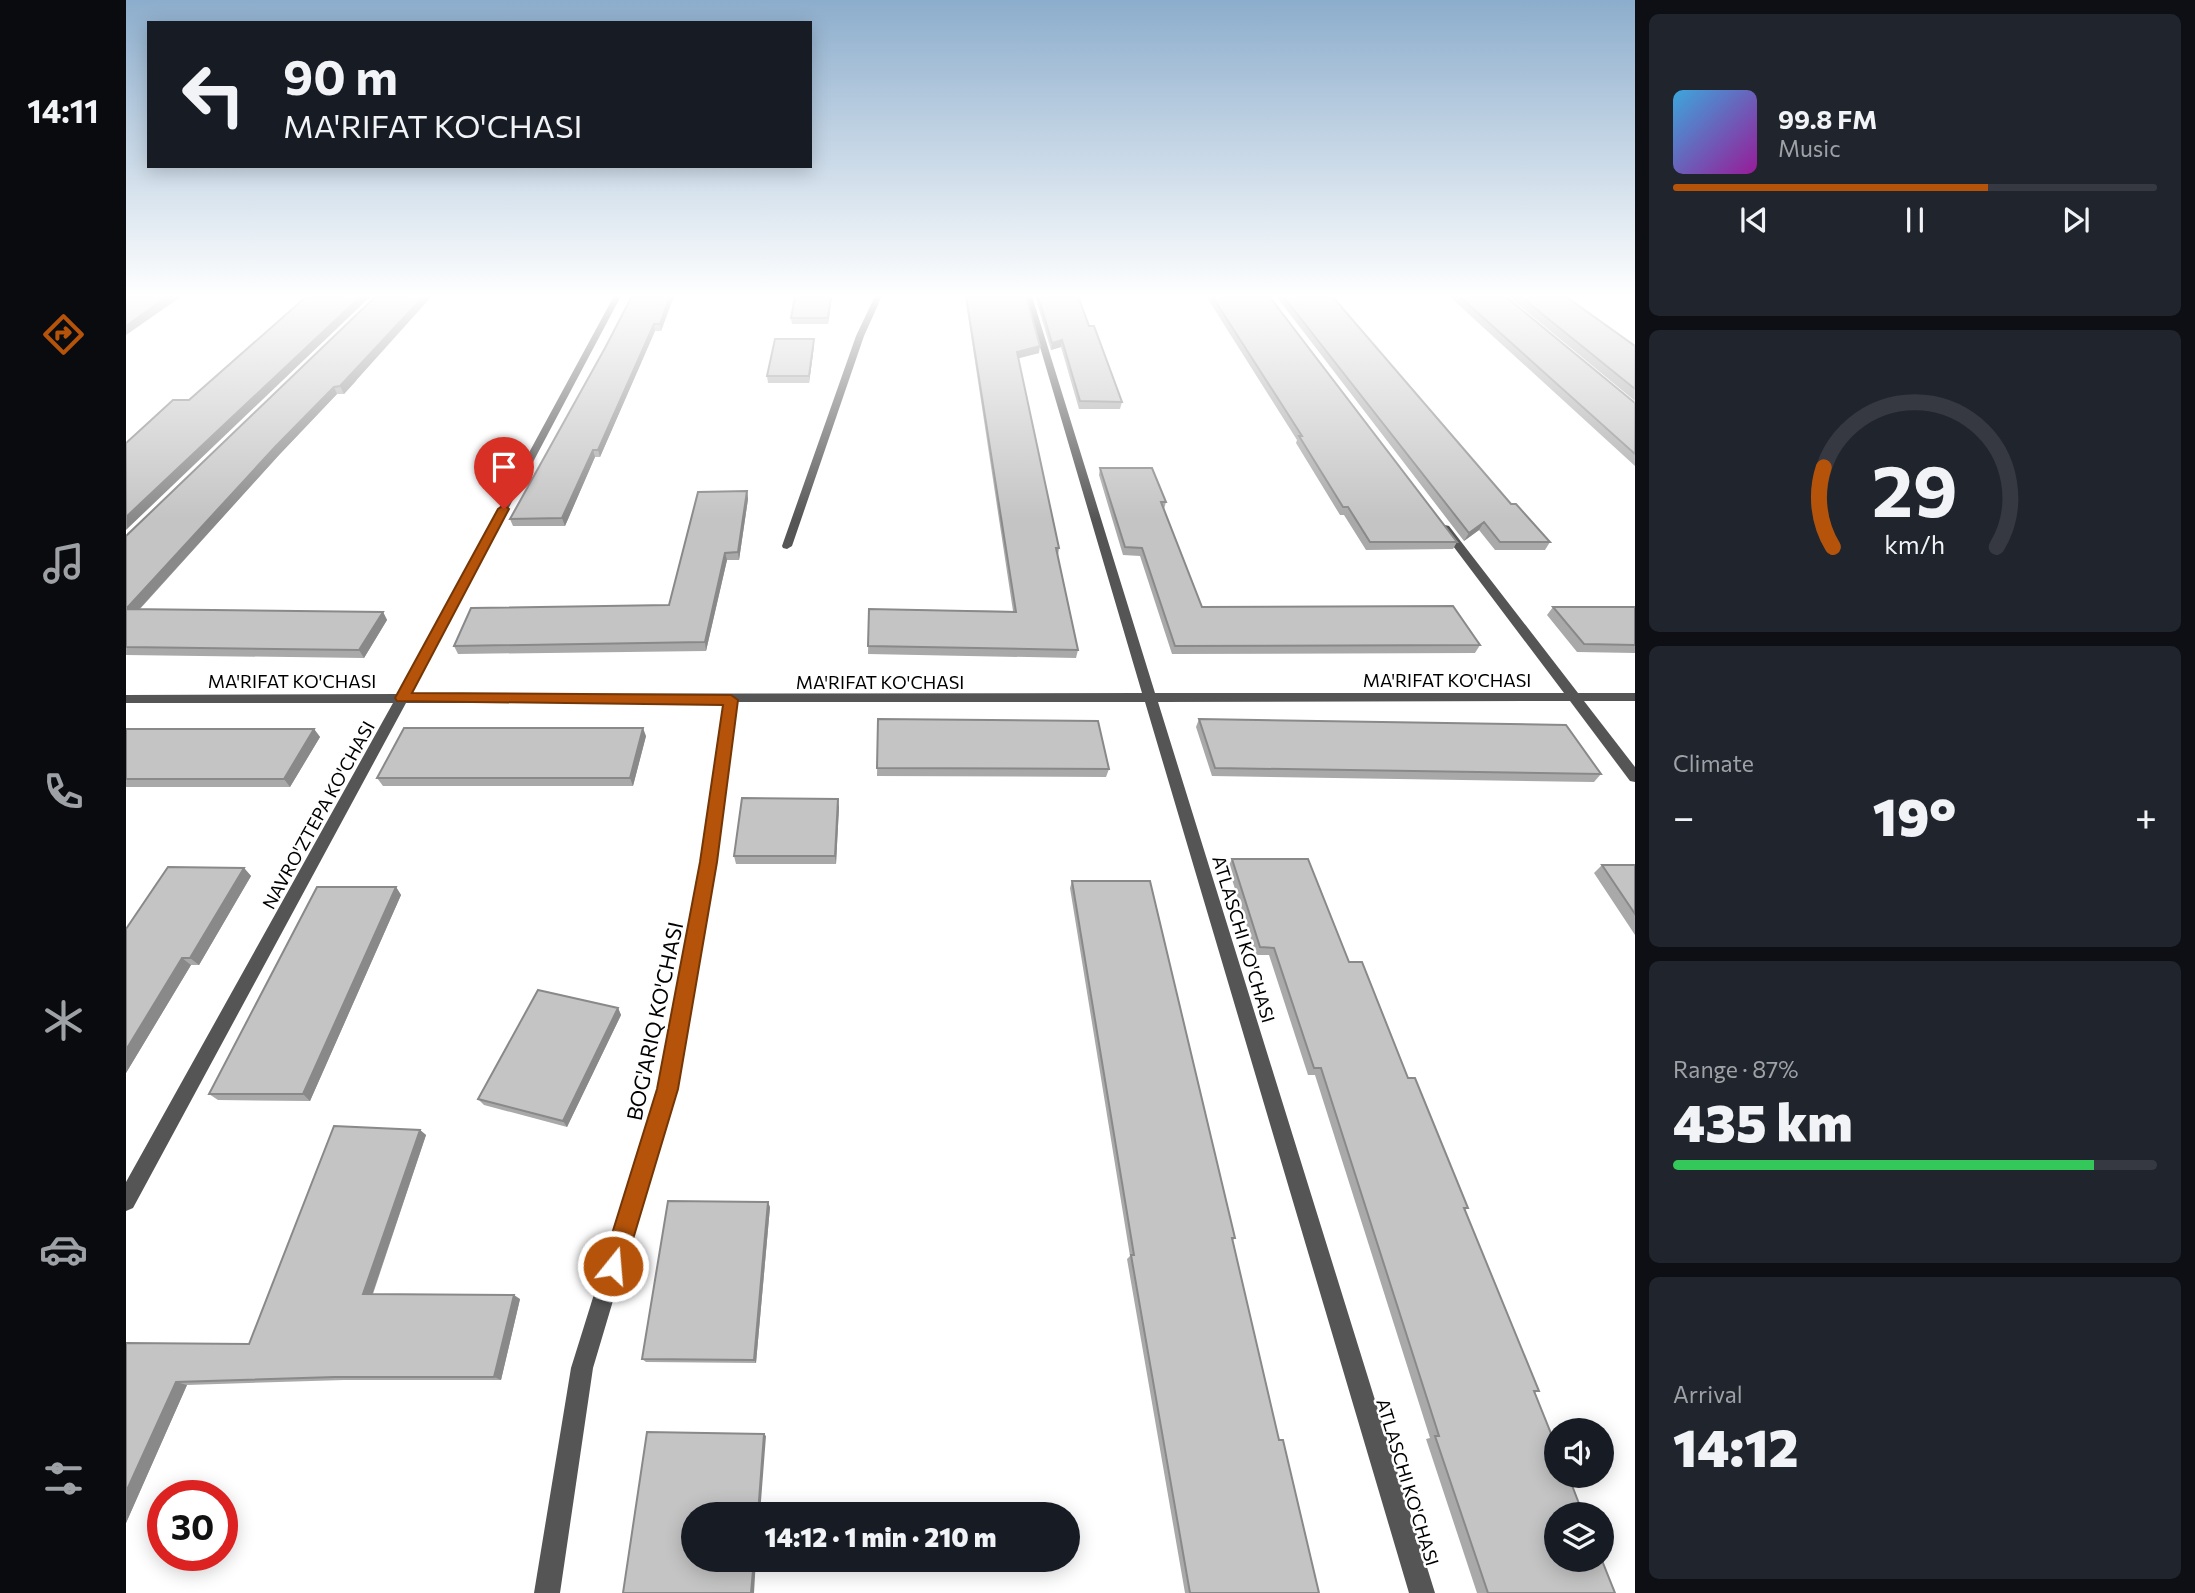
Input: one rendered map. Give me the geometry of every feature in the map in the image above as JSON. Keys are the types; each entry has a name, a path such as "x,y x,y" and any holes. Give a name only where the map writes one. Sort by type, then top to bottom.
{"street":[{"name":"NAVRO'ZTEPA KO'CHASI","path":"126,1201 578,370"},
{"path":"787,546 848,370"},
{"name":"ATLASCHI KO'CHASI","path":"1051,370 1422,1593"},
{"path":"1433,513 1635,777"},
{"name":"MA'RIFAT KO'CHASI","path":"126,699 1635,697"},
{"name":"BOG'ARIQ KO'CHASI","path":"547,1593 582,1368 667,1089 708,862 731,700"}],"building":[{"path":"223,370 282,370 126,517 126,443 173,400 189,400"},
{"path":"299,370 355,370 340,386 334,387 126,609 126,536"},
{"path":"593,370 633,370 598,450 593,450 562,518 510,519"},
{"path":"768,370 810,370 809,376 767,376"},
{"path":"978,370 1021,370 1078,650 868,646 869,609 1016,612"},
{"path":"1071,370 1110,370 1122,402 1080,401"},
{"path":"1260,370 1326,370 1457,542 1370,542 1348,507 1343,507 1299,436 1302,436"},
{"path":"1341,370 1396,370 1511,504 1516,504 1550,542 1500,542 1484,522 1469,533"},
{"path":"1542,370 1595,370 1635,403 1635,454"},
{"path":"1612,370 1635,370 1635,389"},
{"path":"1100,468 1152,468 1166,502 1161,502 1202,607 1453,606 1480,645 1175,646 1142,548 1125,547"},
{"path":"747,491 738,552 725,553 705,642 454,646 471,608 669,605 698,492"},
{"path":"1553,607 1635,607 1635,645 1584,644"},
{"path":"126,609 383,612 359,650 126,647"},
{"path":"878,719 1098,721 1109,769 877,768"},
{"path":"1199,719 1566,725 1601,774 1215,768"},
{"path":"404,728 643,728 630,778 377,778"},
{"path":"126,729 314,729 284,779 126,779"},
{"path":"742,798 838,799 835,856 734,856"},
{"path":"1232,859 1308,859 1349,962 1362,962 1408,1078 1415,1078 1468,1208 1464,1208 1539,1391 1534,1391 1545,1418 1544,1488 1573,1488 1578,1502 1544,1502 1544,1572 1607,1572 1615,1593 1488,1593 1435,1436 1439,1436 1321,1068 1314,1068 1274,948 1260,947"},
{"path":"1602,865 1635,865 1635,914"},
{"path":"168,867 244,868 190,958 182,958 126,1050 126,929"},
{"path":"1072,881 1150,881 1235,1238 1232,1238 1279,1440 1283,1440 1319,1593 1190,1593 1131,1255 1134,1255"},
{"path":"317,887 396,887 303,1094 209,1094"},
{"path":"538,990 618,1008 563,1121 478,1099"},
{"path":"334,1126 420,1130 363,1294 514,1295 494,1377 335,1377 176,1382 126,1492 126,1343 249,1344"},
{"path":"668,1201 768,1202 754,1360 642,1359"},
{"path":"647,1432 764,1434 759,1502 681,1502 681,1572 753,1572 751,1593 623,1593"}],"route":[{"path":"504,509 402,698 731,700 708,862 667,1089 613,1266"}]}
